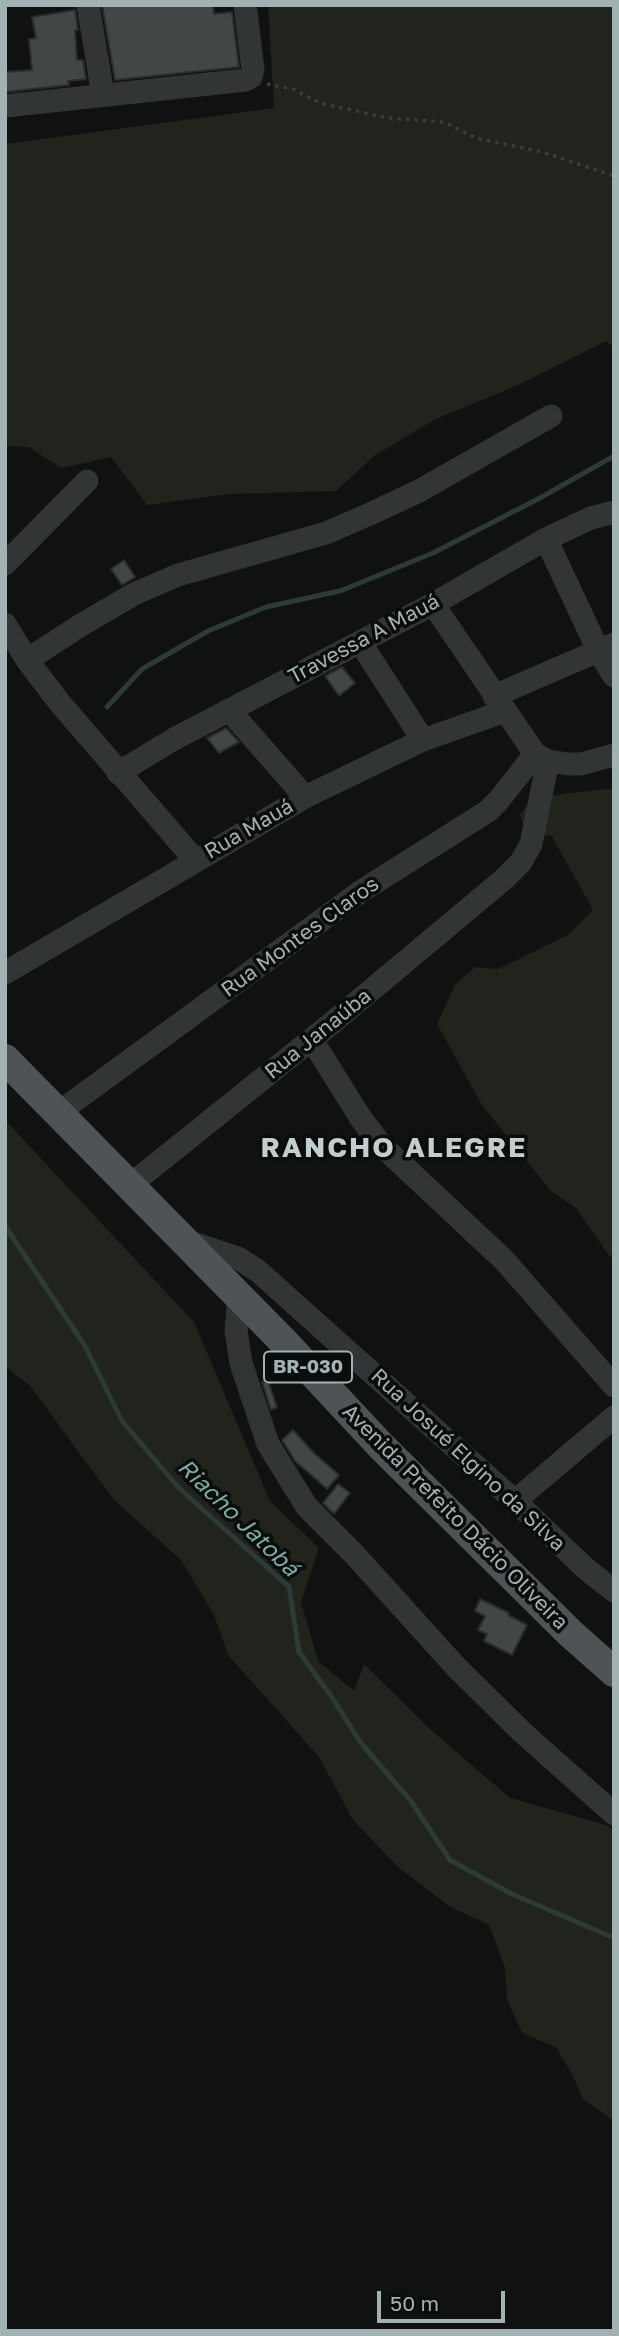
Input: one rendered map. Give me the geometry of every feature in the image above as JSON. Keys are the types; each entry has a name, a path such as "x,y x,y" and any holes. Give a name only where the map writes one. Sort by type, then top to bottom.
{"main road":[{"name":"Avenida Prefeito Dácio Oliveira","path":"5,1059 239,1295 382,1446 570,1633 614,1672"}],"street":[{"path":"88,5 103,95"},
{"path":"5,106 246,80 251,77 253,69 245,5"},
{"path":"27,660 135,594 178,575 326,533 419,491 551,416"},
{"path":"5,564 87,481"},
{"name":"Travessa A Mauá","path":"118,773 174,738 433,604 546,539 592,518 614,512"},
{"path":"546,539 607,648 614,676"},
{"path":"433,604 499,704 541,758 558,764 581,764 614,755"},
{"path":"5,624 27,660 59,702 195,860"},
{"path":"360,642 423,740"},
{"name":"Rua Mauá","path":"5,973 304,797 499,704 607,648"},
{"path":"229,710 304,797"},
{"name":"Rua Janaúba","path":"129,1186 312,1040 505,879 521,862 531,844 541,758"},
{"name":"Rua Montes Claros","path":"58,1113 360,892 488,811 541,758"},
{"path":"312,1040 360,1117 382,1145 503,1260 614,1386"},
{"name":"Rua Josué Elgino da Silva","path":"183,1240 237,1258 258,1271 515,1501 584,1568 614,1591"},
{"path":"239,1295 236,1331 241,1363 268,1444 307,1507 354,1554 457,1668 522,1732 614,1814"},
{"path":"515,1501 614,1417"}],"path":[{"path":"246,80 293,89 320,103 388,118 444,122 475,138 542,152 614,176"}],"shaded area":[{"path":"268,5 614,5 614,347 606,341 518,385 434,420 374,456 336,491 229,494 147,505 111,457 61,468 29,447 5,446 5,144 274,108"},
{"path":"614,789 614,1257 610,1257 576,1208 551,1191 482,1105 437,1024 455,985 475,967 498,969 568,935 593,910 551,835 529,838 520,815 532,798"},
{"path":"5,1120 194,1322 270,1501 319,1548 301,1602 318,1661 354,1691 364,1664 431,1730 510,1798 606,1825 614,1830 614,2121 583,2099 556,2047 522,2033 507,1999 505,1968 489,1925 449,1906 398,1867 353,1820 319,1757 228,1655 214,1615 181,1560 114,1500 30,1386 5,1366"}],"building":[{"path":"102,5 213,5 214,14 232,12 239,67 115,80"},
{"path":"75,10 78,30 75,30 77,60 83,60 86,79 68,81 69,85 5,92 5,72 32,70 29,39 36,38 32,17"},
{"path":"124,560 135,577 122,585 111,569"},
{"path":"342,667 355,683 339,696 325,676"},
{"path":"226,728 239,742 219,753 207,738"},
{"path":"268,1381 277,1407 271,1410 262,1382"},
{"path":"293,1430 339,1475 327,1489 295,1461 282,1440"},
{"path":"338,1484 350,1493 334,1514 323,1503"},
{"path":"480,1599 527,1625 512,1655 484,1641 487,1634 478,1630 485,1616 475,1611"}],"waterway":[{"path":"107,707 142,669 208,631 266,607 340,591 433,553 614,456"},
{"name":"Riacho Jatobá","path":"5,1226 85,1346 122,1421 179,1488 289,1587 299,1652 361,1743 411,1801 450,1860 512,1894 614,1938"}],"district":[{"name":"RANCHO ALEGRE","path":"394,1148"}]}
